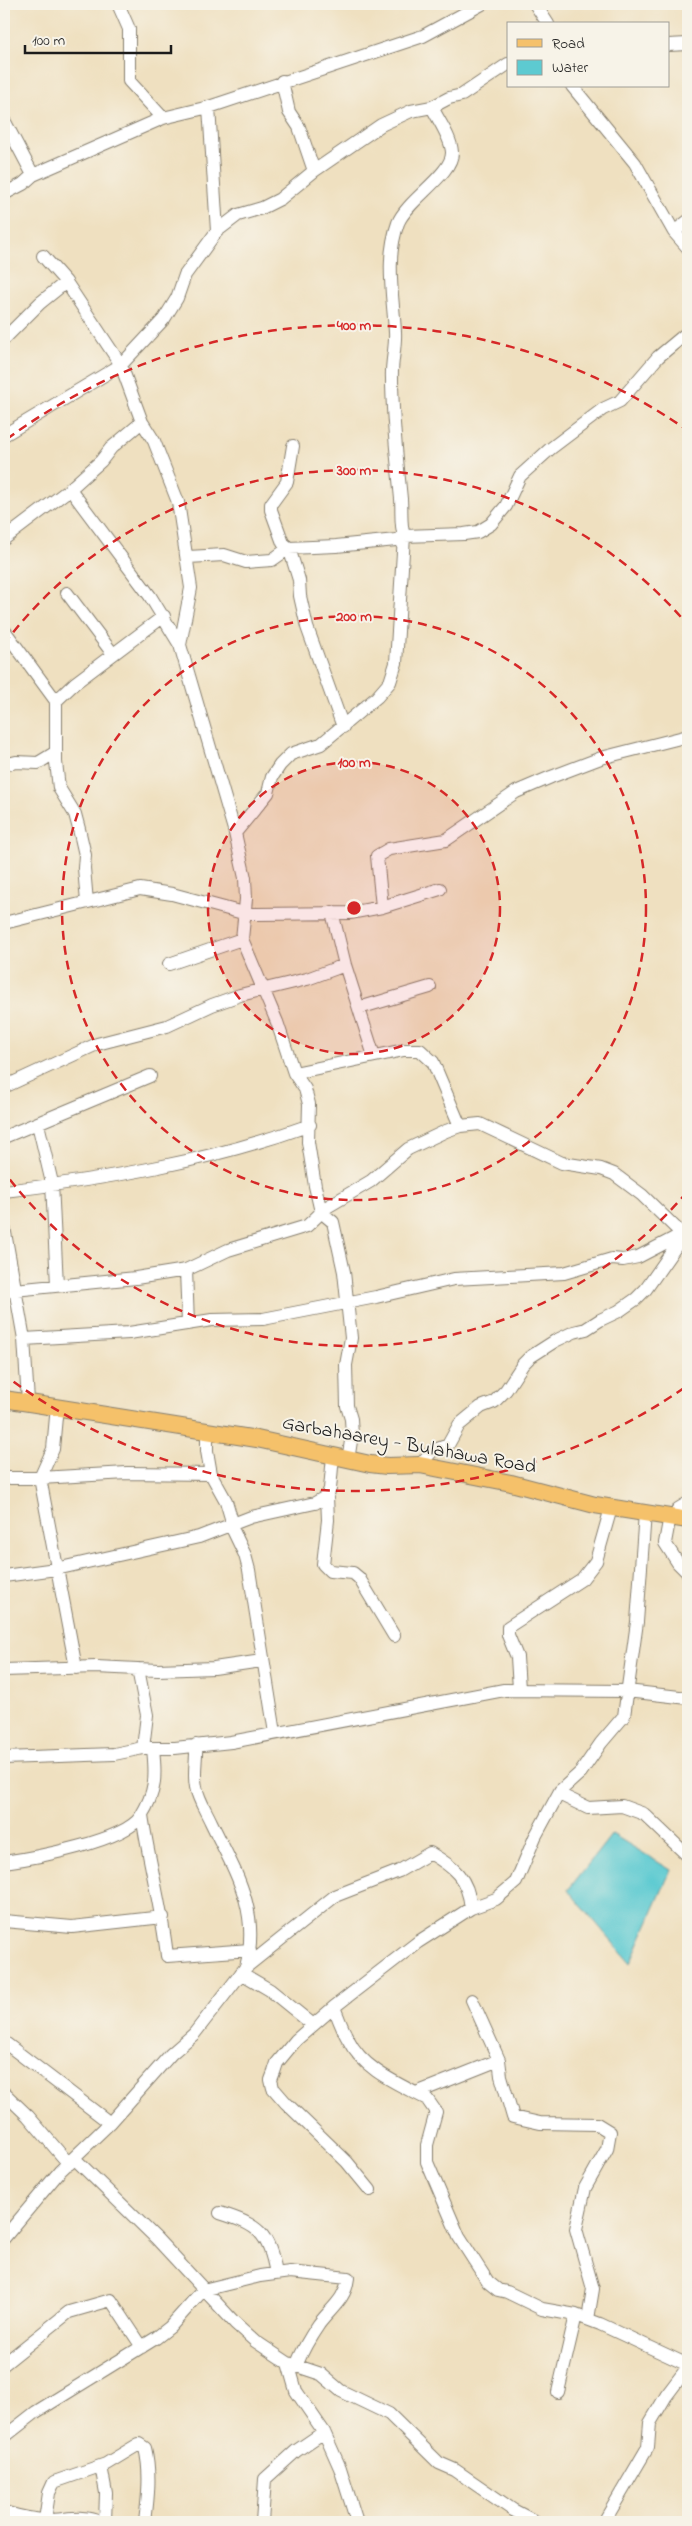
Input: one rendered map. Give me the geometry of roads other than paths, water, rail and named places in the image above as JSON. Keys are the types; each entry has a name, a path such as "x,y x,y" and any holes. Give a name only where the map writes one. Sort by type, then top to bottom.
{"main road":[{"name":"Garbahaarey - Bulahawa Road","path":"4,1399 28,1401 256,1439 387,1466 420,1465 511,1483 611,1508 678,1518"}],"street":[{"path":"118,4 129,29 129,81 163,118"},
{"path":"4,194 23,184 33,175 163,118 209,107 282,81 423,36 482,4"},
{"path":"535,4 547,22"},
{"path":"670,45 688,44"},
{"path":"4,435 121,364 164,319 177,298 185,275 217,231 238,215 262,208 280,199 314,171 393,118 432,107 449,98 462,95 507,65"},
{"path":"282,81 289,112 299,127 314,171"},
{"path":"574,88 635,163 674,232 688,248"},
{"path":"209,107 217,231"},
{"path":"235,833 268,793 272,777 280,765 291,754 321,744 378,697 390,682 396,663 404,536 401,524 401,501 393,422 392,376 395,333 390,288 391,254 396,230 405,210 438,177 450,161 452,152 448,138 432,107"},
{"path":"4,120 33,175"},
{"path":"674,232 688,221"},
{"path":"43,256 66,282 121,364 142,422 154,441 178,502 188,557 191,588 180,645"},
{"path":"4,339 40,303 66,282"},
{"path":"188,557 224,555 246,562 255,562 272,560 289,548 344,546 396,540 404,536 478,532 491,524 506,506 520,476 550,449 603,409 620,402 658,357 688,332"},
{"path":"6,533 70,489 100,461 110,448 142,422"},
{"path":"293,446 287,482 271,504 271,510 283,543 289,548 299,580 300,596 307,627 343,727"},
{"path":"70,489 164,616 180,645 235,833 246,887 242,939 277,1022 294,1073 305,1089 309,1104 310,1125 308,1142 321,1212 333,1222 344,1272 351,1338 346,1365 346,1399 352,1435 327,1496 328,1520 323,1564 330,1571 353,1573 359,1578 394,1636"},
{"path":"67,593 113,654"},
{"path":"56,701 113,654 164,616"},
{"path":"5,633 56,701 56,752 59,788 75,814 85,855 84,868 87,902"},
{"path":"382,907 377,856 389,848 446,840 483,817 516,792 601,758 688,736"},
{"path":"4,765 16,762 38,763 56,752"},
{"path":"4,923 140,889 172,894 243,913 350,913 382,907 440,890"},
{"path":"332,912 345,965 374,1056"},
{"path":"168,964 242,939"},
{"path":"4,1087 97,1044 166,1026 212,1005 262,989 301,980 345,965"},
{"path":"359,1008 430,987"},
{"path":"294,1073 404,1050 420,1050 426,1053 433,1062 460,1126"},
{"path":"4,1138 150,1076"},
{"path":"38,1124 52,1183 57,1285"},
{"path":"10,1291 136,1278 186,1270 228,1250 307,1226 336,1201 371,1182 408,1149 460,1126 480,1124 562,1163 601,1169 614,1174 685,1232"},
{"path":"4,1191 52,1183 81,1182 172,1164 243,1146 310,1125"},
{"path":"4,1227 10,1291 24,1339 28,1401"},
{"path":"24,1339 105,1335 225,1319 263,1319 347,1303 454,1279 574,1271 612,1259 623,1260 638,1257 685,1232"},
{"path":"420,1465 432,1451 448,1445 459,1426 468,1417 500,1396 530,1357 556,1341 574,1332 586,1329 619,1311 636,1298 646,1289 685,1232"},
{"path":"186,1270 188,1324"},
{"path":"57,1406 53,1449 40,1478 76,1668"},
{"path":"207,1431 207,1451 211,1474 226,1501 231,1518 231,1526 245,1555 249,1570 254,1593 262,1661 276,1733"},
{"path":"4,1478 127,1473 211,1474"},
{"path":"4,1576 56,1568 199,1537 250,1517 307,1506 327,1496"},
{"path":"688,1503 678,1509 678,1518 665,1543 688,1574"},
{"path":"519,1689 518,1657 508,1635 508,1627 582,1579 596,1561 611,1508"},
{"path":"370,2190 347,2162 300,2119 273,2088 271,2080 278,2063 312,2024 418,1942 471,1908 496,1898 516,1882 535,1838 559,1794 581,1772 601,1743 624,1716 636,1622 645,1513"},
{"path":"4,1670 214,1668 262,1661"},
{"path":"4,1862 91,1843 132,1824 142,1815 156,1778 148,1749 147,1715 138,1669"},
{"path":"4,1758 114,1754 196,1744 231,1742 326,1726 488,1692 519,1689 627,1691 688,1698"},
{"path":"196,1744 196,1786 204,1807 240,1877 249,1916 250,1950 244,1970"},
{"path":"559,1794 588,1808 622,1806 644,1814 688,1856"},
{"path":"142,1815 149,1861 163,1918 168,1956 250,1950"},
{"path":"4,2238 54,2178 110,2123 166,2059 194,2034 244,1970 335,1896 399,1871 430,1853 451,1866 458,1873 470,1894 471,1908"},
{"path":"4,1921 72,1926 163,1918"},
{"path":"244,1970 312,2024"},
{"path":"472,2000 499,2060 500,2076 513,2117 540,2123 597,2124 610,2132 607,2149 586,2188 576,2229 593,2289 558,2392"},
{"path":"334,2007 348,2040 360,2056 393,2081 427,2100 436,2112 427,2145 427,2162 459,2237 480,2272 498,2290 507,2292 542,2309 582,2317 688,2366 666,2396 650,2423 648,2447 604,2522"},
{"path":"4,2042 110,2123"},
{"path":"416,2094 499,2060"},
{"path":"4,2093 72,2161 142,2224 247,2334 292,2364 321,2374 341,2390 389,2414 439,2463 455,2470 513,2510 536,2522"},
{"path":"220,2212 243,2220 259,2229 273,2255 276,2274"},
{"path":"4,2438 36,2412 170,2327 203,2290 290,2272 348,2278 347,2288 341,2298 320,2323 292,2364 296,2391 324,2432 350,2496 357,2522"},
{"path":"4,2364 69,2312 112,2300 142,2346"},
{"path":"262,2522 265,2479 296,2451 324,2432"},
{"path":"45,2520 49,2493 54,2482 101,2466 139,2444 145,2448 148,2464 146,2522"},
{"path":"101,2466 106,2494 105,2522"},
{"path":"4,2512 45,2520 80,2518 93,2519 99,2522"}],"water":[{"path":"612,1834 671,1870 630,1963 568,1890"}]}
